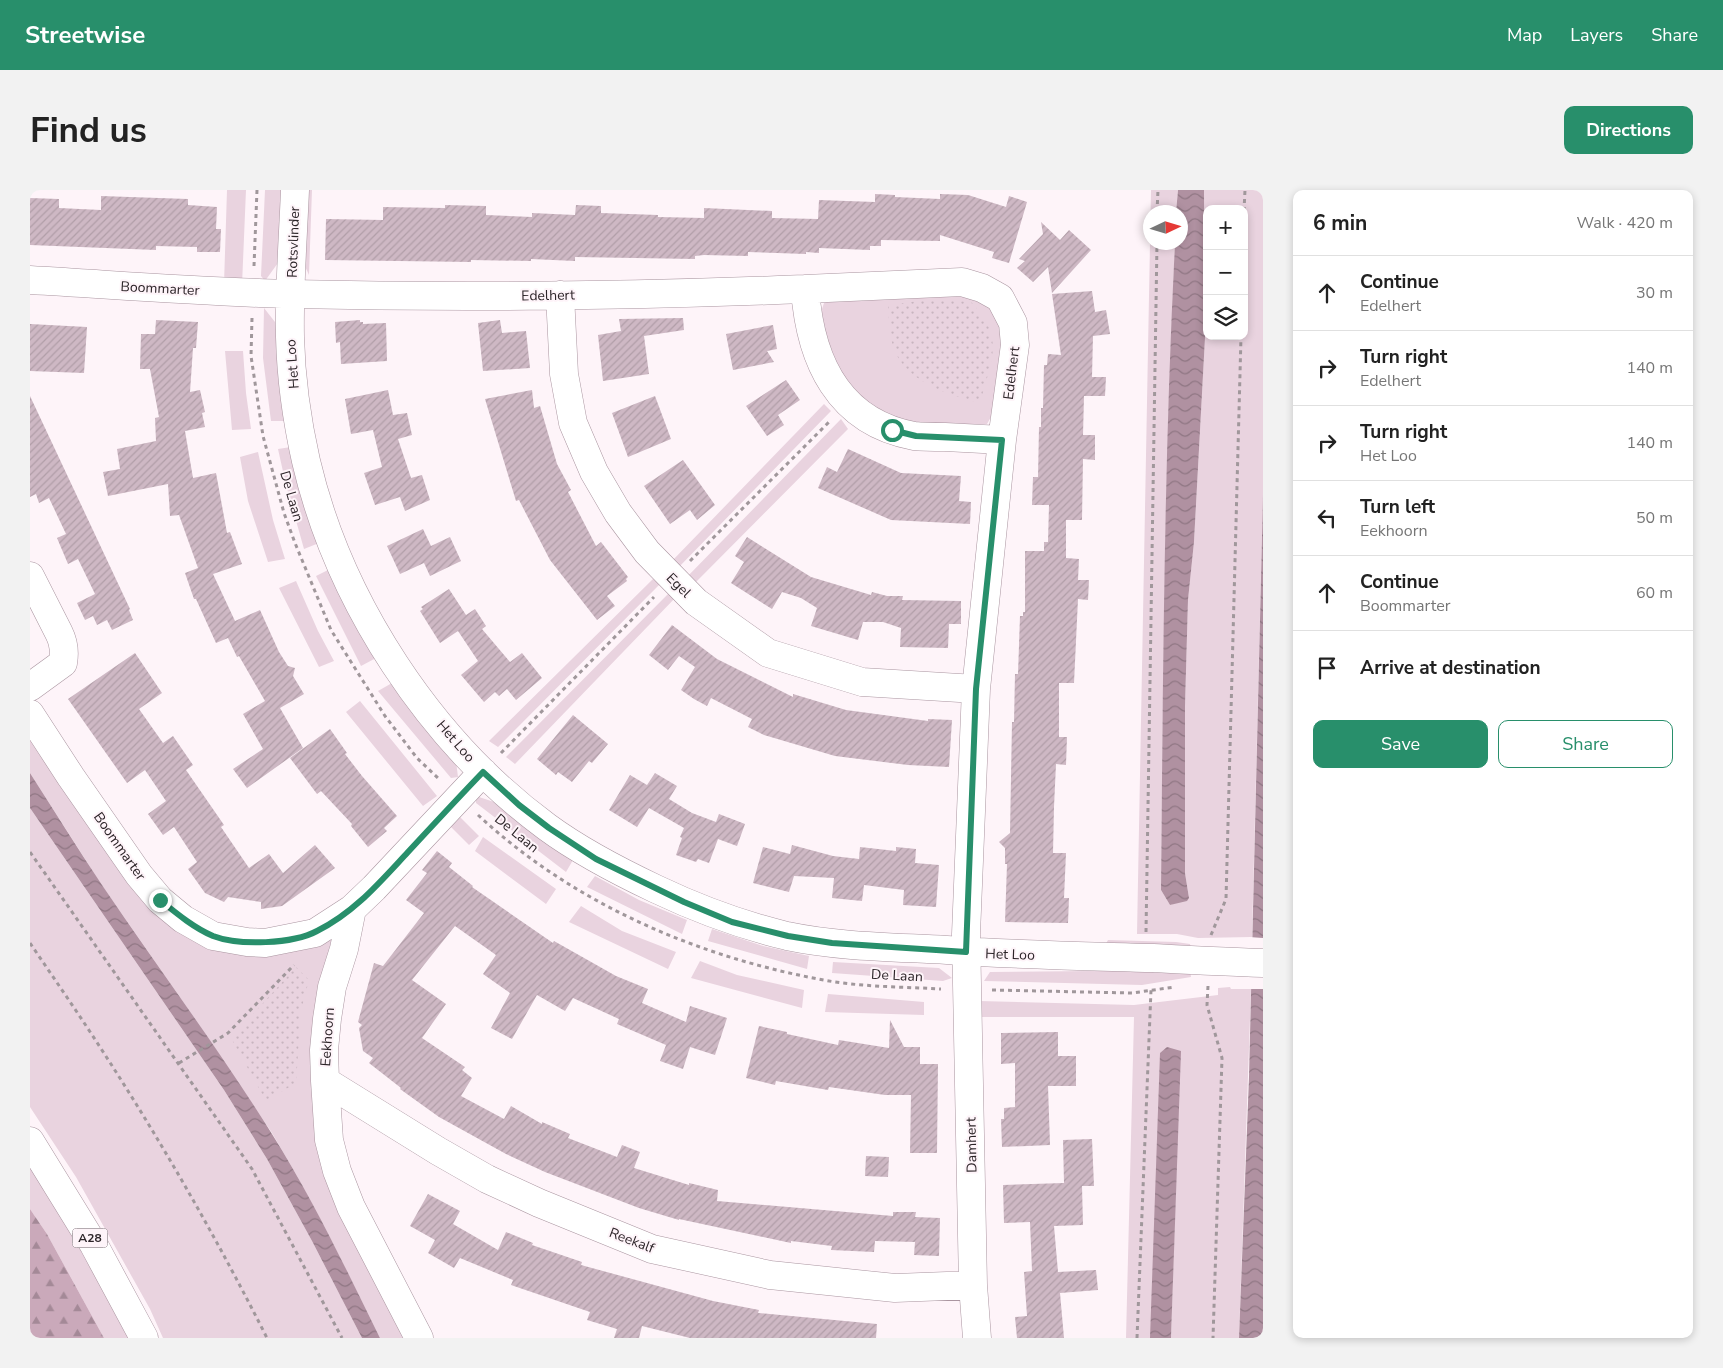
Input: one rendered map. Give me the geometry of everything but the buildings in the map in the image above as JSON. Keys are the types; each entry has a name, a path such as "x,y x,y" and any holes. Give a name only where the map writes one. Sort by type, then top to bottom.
{"main road":[{"name":"Rotsvlinder","path":"290,294 295,190"},
{"name":"Boommarter","path":"30,280 290,294"},
{"name":"Edelhert","path":"290,294 560,295 805,289 962,282 982,288 1000,298 1013,323 1015,345 1002,440 976,689 966,952"},
{"path":"805,289 810,330 822,364 847,404 868,418 892,430 916,436 1002,440"},
{"name":"Het Loo","path":"290,294 290,339 296,404 306,461 325,528 338,561 364,614 390,658 425,706 483,772 519,805 549,828 596,859 684,902 732,922 788,936 832,943 966,952 1206,976 1254,963"},
{"name":"Egel","path":"560,295 564,374 571,413 594,472 618,514 647,552 696,602 768,652 862,682 976,689"},
{"path":"30,576 63,641 64,656 63,663 30,687"},
{"name":"Boommarter","path":"30,714 139,875 160,900 183,919 214,936 246,942 265,943 315,932 352,909"},
{"path":"352,909 483,772"},
{"name":"Eekhoorn","path":"352,909 344,949 332,987 327,1018 324,1050 329,1140 337,1171 351,1207 418,1338"},
{"name":"Damhert","path":"966,952 977,1338"},
{"name":"Reekalf","path":"325,1081 487,1179 539,1203 652,1249 770,1275 895,1288 974,1285"},
{"name":"A28","path":"30,1140 94,1246 144,1338"}],"path":[{"name":"De Laan","path":"257,190 251,356 263,436 284,514 331,630 380,708 417,758 502,837 552,875 626,917 705,949 772,969 836,982 877,986 968,990 1132,993 1178,986"},
{"path":"1157,205 1158,190"},
{"path":"1244,205 1245,190"},
{"path":"1146,937 1157,250"},
{"path":"1213,1338 1222,1058 1208,1005 1206,976 1210,936 1226,899 1241,340"},
{"path":"30,852 252,1169 342,1338"},
{"path":"30,943 98,1044 170,1159 228,1262 267,1338"},
{"path":"179,1063 228,1034 297,962"},
{"path":"1137,1338 1151,990"}],"shaded area":[{"path":"227,190 246,190 242,285 224,284"},
{"path":"265,190 282,190 280,260 265,281 261,276"},
{"path":"305,190 312,190 309,275 303,262"},
{"path":"1151,190 1178,190 1177,205 1151,205"},
{"path":"1204,190 1263,190 1263,495 1252,937 1198,938 1177,934 1137,934 1150,250 1175,250 1167,485 1161,890 1170,905 1189,898 1185,873 1185,704 1188,600 1194,542 1205,340 1248,340 1248,205 1204,205"},
{"path":"965,289 1000,315 1004,347 995,410 987,424 928,425 897,418 863,402 827,358 819,318 824,303 838,297"},
{"path":"934,299 971,302 989,327 993,350 980,403 944,392 921,381 903,364 896,354 889,324 888,305"},
{"path":"264,308 275,322 288,421 271,421 263,358"},
{"path":"225,351 243,351 251,429 232,430"},
{"path":"824,404 831,411 678,568 672,561"},
{"path":"841,419 848,429 694,584 686,578"},
{"path":"291,447 319,543 304,549 278,449"},
{"path":"258,452 273,520 285,559 268,562 248,501 240,457"},
{"path":"328,570 376,658 361,666 316,576"},
{"path":"653,579 660,584 498,747 489,741"},
{"path":"296,581 318,631 334,661 319,667 279,588"},
{"path":"671,591 677,596 515,764 506,757"},
{"path":"392,683 456,761 458,777 451,778 378,691"},
{"path":"360,701 437,796 423,806 346,712"},
{"path":"30,729 188,934 331,936 335,944 315,1082 408,1338 380,1338 324,1226 272,1133 101,884 30,773"},
{"path":"476,796 494,802 573,860 566,872 476,803"},
{"path":"30,808 224,1090 267,1159 362,1338 163,1338 150,1309 76,1177 30,1107"},
{"path":"458,815 479,836 469,845 449,825"},
{"path":"483,837 556,889 546,904 475,851"},
{"path":"595,876 639,900 687,920 682,934 587,887"},
{"path":"581,906 622,931 676,952 668,969 569,922"},
{"path":"712,929 763,946 809,956 807,969 708,941"},
{"path":"1108,940 1176,942 1190,944 1191,949 1104,947"},
{"path":"700,961 737,975 804,990 802,1008 691,978"},
{"path":"833,962 939,968 952,978 943,981 832,973"},
{"path":"296,967 309,980 301,1010 296,1083 266,1101 231,1038"},
{"path":"1190,970 1191,977 1142,985 984,981 990,972"},
{"path":"1230,987 1231,989 1251,989 1239,1338 1171,1338 1180,1051 1151,1338 1126,1338 1134,1017 976,1017 979,1001 1134,1005 1218,995 1218,988"},
{"path":"828,994 924,1002 924,1015 825,1012"},
{"path":"30,1159 57,1201 130,1338 104,1338 47,1234 30,1209"}],"green space":[{"path":"30,1209 47,1234 104,1338 30,1338"}],"water":[{"path":"1178,190 1204,190 1203,340 1205,340 1194,542 1188,600 1185,706 1185,873 1189,898 1187,901 1170,905 1161,890 1166,485 1175,250 1188,250 1188,205 1177,205"},
{"path":"1263,495 1263,1338 1239,1338 1249,1077"},
{"path":"30,773 102,885 210,1040 272,1134 342,1260 380,1338 362,1338 267,1159 224,1090 30,808"},
{"path":"1167,1047 1181,1051 1171,1338 1150,1338 1160,1053"}],"pier":[{"path":"1249,937 1263,938 1263,989 1248,989"}],"route":[{"path":"160,900 183,919 214,936 246,942 265,943 315,932 352,909 483,772 519,805 549,828 596,859 636,880 732,922 788,936 832,943 966,952 976,689 1002,440 916,436 892,430"}]}
